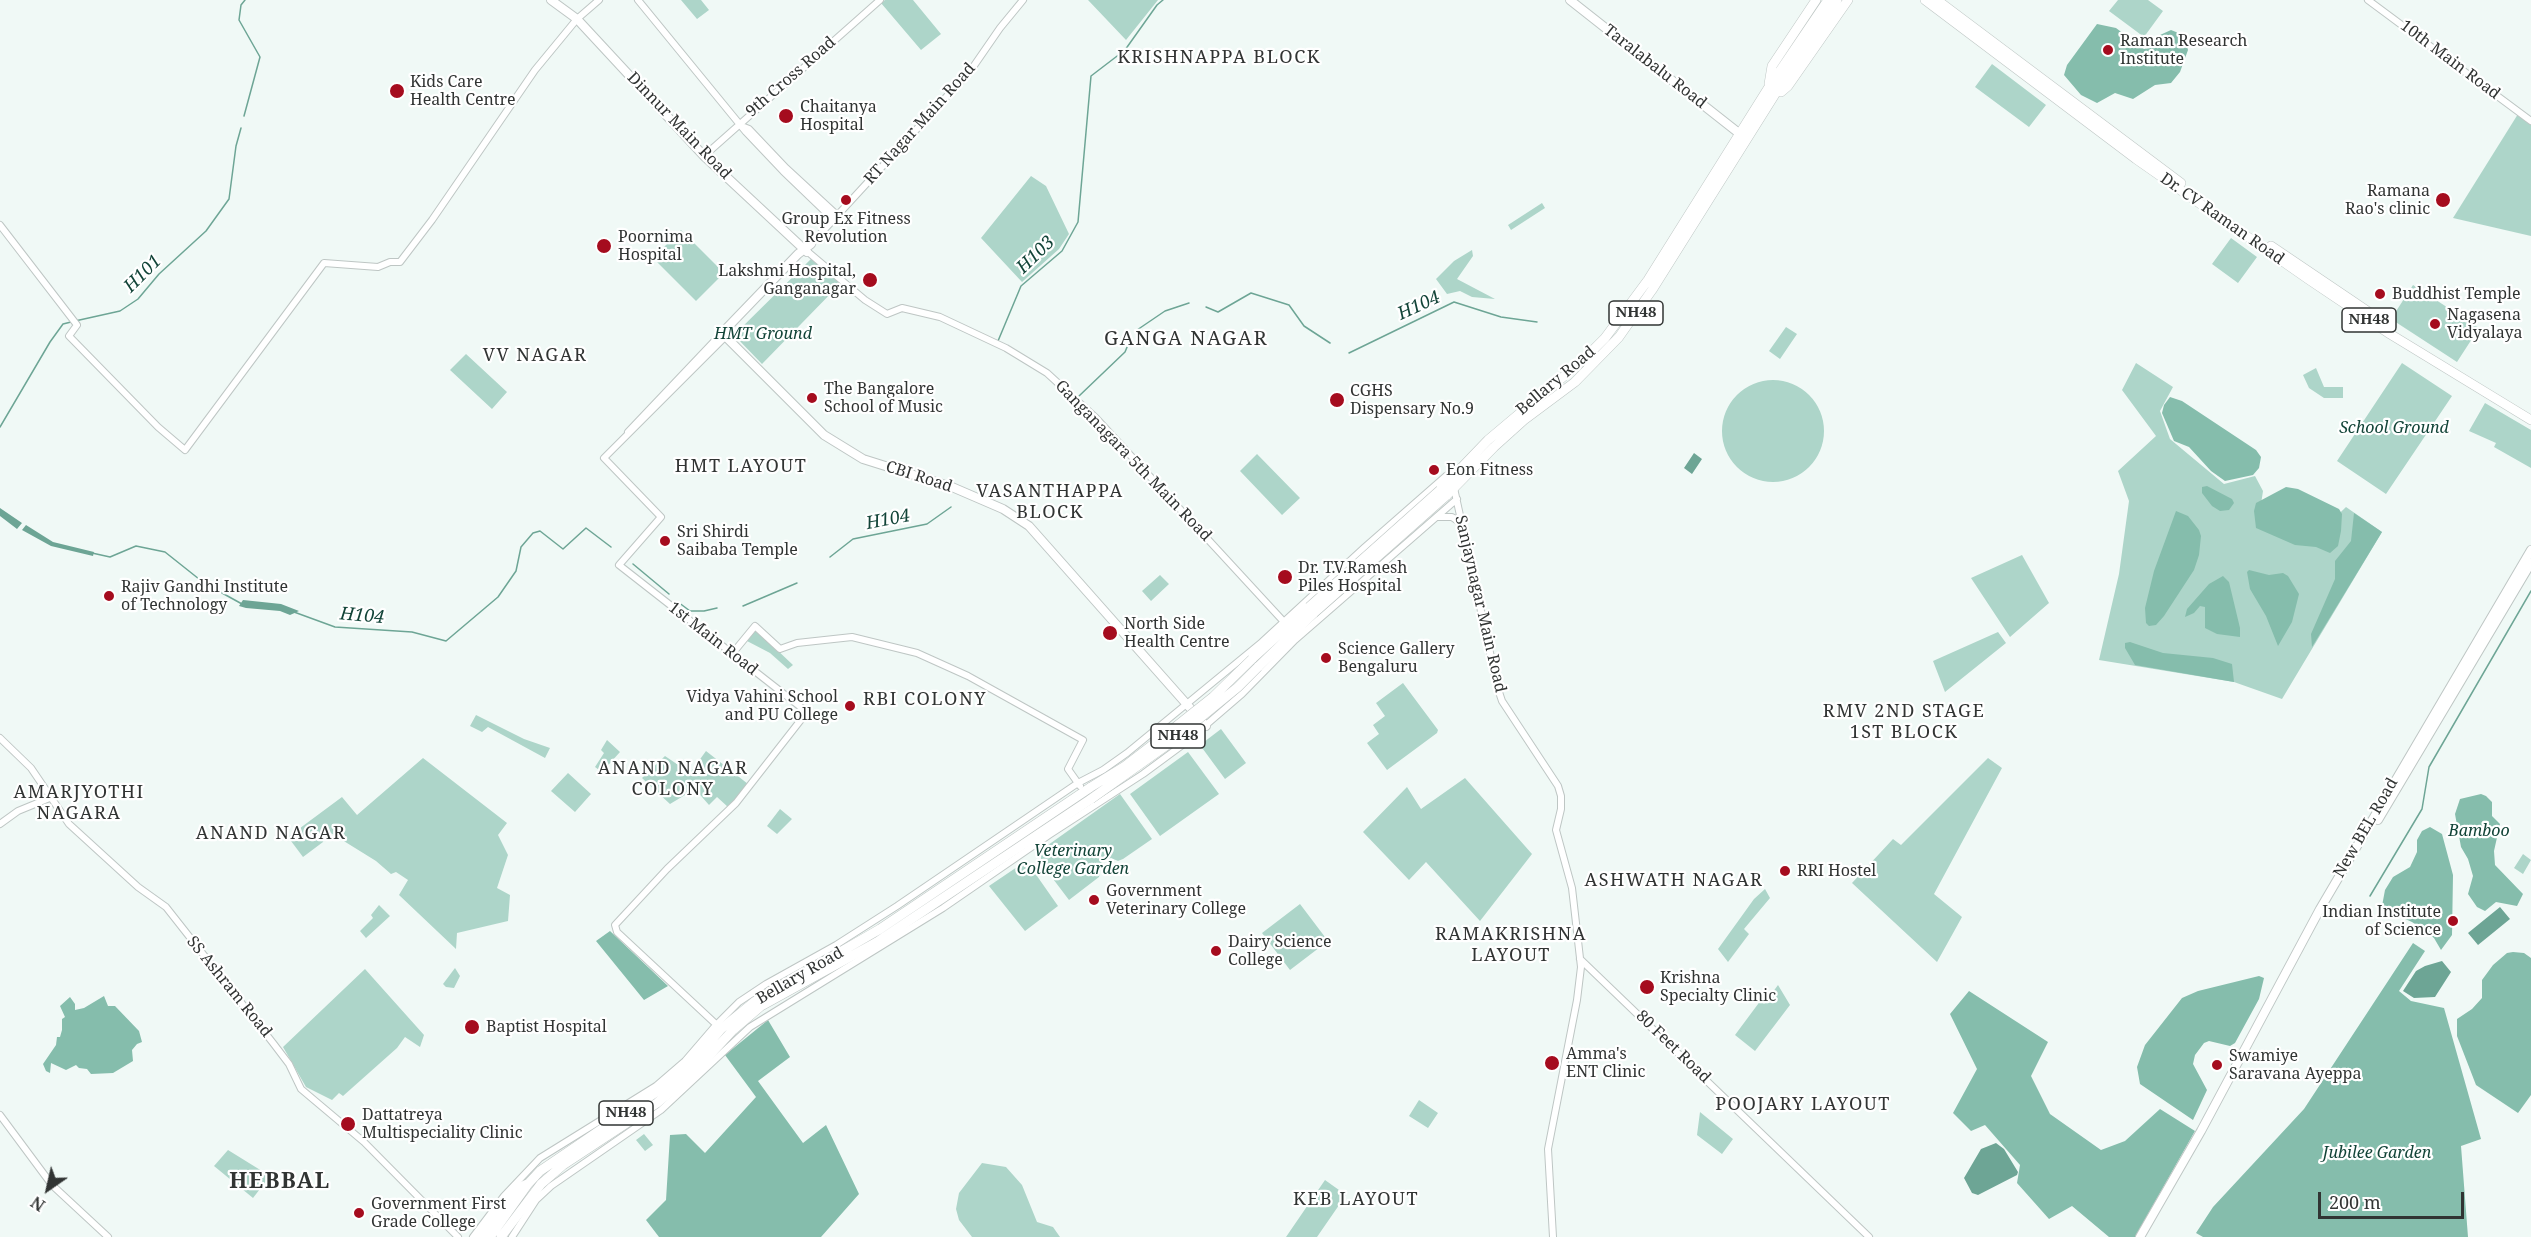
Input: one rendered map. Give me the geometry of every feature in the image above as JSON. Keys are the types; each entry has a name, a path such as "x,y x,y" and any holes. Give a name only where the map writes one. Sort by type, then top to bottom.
{"highway":[{"name":"NH48","path":"1769,87 1772,66 1816,0"},
{"path":"1769,87 1828,0"},
{"path":"1772,100 1837,0"},
{"name":"NH48","path":"1772,100 1788,86 1848,0"},
{"name":"Dr. CV Raman Road","path":"1925,0 2130,155 2308,279 2390,334 2531,420"},
{"name":"Dr. CV Raman Road","path":"1937,0 2136,151 2215,207 2385,324 2459,372 2531,414"},
{"name":"Bellary Road","path":"1289,631 1443,493 1455,473 1517,414 1558,382 1605,338 1648,280 1769,87"},
{"name":"Bellary Road","path":"1443,493 1456,494 1524,420 1575,382 1619,337 1652,290 1772,100"},
{"name":"NH48","path":"1084,787 1125,766 1255,663 1289,631"},
{"name":"NH48","path":"1043,834 1167,745 1238,687 1255,663"},
{"name":"Bellary Road","path":"839,959 1084,787"},
{"name":"Bellary Road","path":"482,1236 528,1184 551,1162 669,1084 696,1058 718,1027 945,898 1043,834"},
{"name":"Bellary Road","path":"501,1237 541,1184 563,1165 657,1103 684,1081 733,1030 769,997"}],"main road":[{"name":"Dinnur Main Road","path":"551,0 577,19 704,156 808,248"},
{"name":"Taralabalu Road","path":"1570,0 1740,134"},
{"name":"RT Nagar Main Road","path":"726,333 808,248"},
{"name":"CBI Road","path":"726,333 824,435 863,459 962,492 1003,509 1029,526 1206,726"},
{"name":"New BEL Road","path":"2142,1237 2320,909 2531,550"},
{"name":"New BEL Road","path":"2142,1237 2204,1133 2324,912 2531,563"}],"street":[{"path":"0,225 77,325 69,336 158,427 186,450 324,263 378,267 390,262 400,262 432,220 535,70 577,19 599,0"},
{"path":"638,0 742,125 749,129 836,218"},
{"name":"9th Cross Road","path":"704,156 742,125 880,0"},
{"name":"RT Nagar Main Road","path":"808,248 971,70 1023,0"},
{"name":"10th Main Road","path":"2368,0 2531,121"},
{"name":"Ganganagara 5th Main Road","path":"808,248 865,300 887,314 902,308 940,317 1006,348 1047,373 1096,418 1289,631"},
{"name":"RT Nagar Main Road","path":"619,565 661,517 604,458 726,333"},
{"path":"512,1237 536,1200 551,1186 661,1110 750,1027 943,908 1043,834 1143,774 1206,726 1289,631 1388,526 1446,476 1455,473"},
{"path":"1418,532 1437,517 1456,494"},
{"path":"482,1236 504,1196 540,1158 656,1086 685,1061 739,1002 889,911 1084,787 1187,705 1405,546 1456,494"},
{"name":"Sanjaynagar Main Road","path":"1456,494 1502,701 1560,790 1561,809 1556,830 1572,888 1580,959 1577,1000 1548,1149 1553,1237"},
{"path":"1403,514 1418,532"},
{"path":"1437,517 1452,517 1462,524"},
{"path":"1388,526 1405,546"},
{"name":"1st Main Road","path":"619,565 807,712 736,803 667,869 615,925 617,932 718,1027"},
{"path":"732,654 755,626 780,649 797,643 852,637 869,639 917,653 968,676 1083,740 1068,769 1084,787"},
{"name":"SS Ashram Road","path":"0,738 31,768 69,824 138,887 166,907 273,1042 289,1064 301,1089 364,1142 458,1237"},
{"path":"0,824 18,810 52,797"},
{"name":"80 Feet Road","path":"1580,959 1869,1237"},
{"path":"0,1115 52,1185 108,1237"}],"green space":[{"path":"681,0 701,0 709,10 697,19"},
{"path":"885,0 913,0 941,34 921,50 881,3"},
{"path":"1088,0 1158,0 1126,40"},
{"path":"2118,0 2148,0 2163,11 2144,37 2109,11"},
{"path":"2097,24 2116,28 2144,49 2149,48 2160,35 2171,30 2181,34 2188,50 2180,72 2171,83 2155,85 2133,99 2115,93 2097,103 2081,95 2064,75 2067,65"},
{"path":"1992,64 2046,105 2029,127 1975,87"},
{"path":"2518,114 2531,124 2531,236 2453,218"},
{"path":"1031,176 1046,186 1069,234 1059,249 1022,282 981,238"},
{"path":"1542,203 1545,208 1511,230 1508,225"},
{"path":"681,230 724,273 696,301 653,258"},
{"path":"2231,238 2257,257 2238,283 2212,264"},
{"path":"1472,250 1473,256 1457,279 1495,299 1472,297 1460,291 1447,294 1436,279 1454,261"},
{"name":"HMT Ground","path":"811,259 841,283 762,364 734,335"},
{"name":"Nagasena Vidyalaya","path":"2413,285 2479,328 2457,362 2391,319"},
{"path":"1786,327 1797,334 1780,359 1769,351"},
{"path":"466,354 507,392 492,409 450,370"},
{"path":"2136,363 2173,387 2160,411 2170,439 2224,484 2255,476 2263,491 2258,524 2309,543 2346,507 2382,532 2282,699 2234,682 2099,660 2119,574 2129,501 2118,471 2156,436 2122,390"},
{"name":"School Ground","path":"2402,363 2452,396 2386,494 2337,461"},
{"path":"2316,368 2324,387 2343,387 2343,398 2324,398 2309,388 2303,375"},
{"path":"1773,380 1793,383 1802,388 1816,402 1821,411 1824,431 1821,451 1816,460 1802,474 1793,479 1773,482 1753,479 1744,474 1730,460 1725,451 1722,431 1725,411 1730,402 1744,388 1753,383"},
{"path":"2170,397 2182,401 2256,450 2261,457 2259,468 2253,475 2225,481 2211,471 2189,447 2174,441 2162,413"},
{"path":"2485,403 2531,430 2531,468 2494,447 2496,443 2469,431"},
{"path":"1257,454 1300,498 1282,515 1240,471"},
{"path":"2207,486 2232,499 2234,503 2229,510 2220,511 2212,506 2202,493 2202,487"},
{"path":"2286,487 2298,489 2339,509 2342,514 2338,546 2330,553 2316,547 2295,545 2256,528 2254,511 2256,503"},
{"path":"2176,511 2188,516 2199,530 2201,536 2199,555 2194,570 2164,616 2156,625 2149,626 2146,623 2145,608 2154,571"},
{"path":"2354,513 2382,532 2312,647 2311,634 2335,579 2335,561 2351,541"},
{"path":"2022,555 2049,603 2010,637 1971,578"},
{"path":"2249,570 2269,575 2283,573 2288,576 2299,594 2292,622 2278,646 2266,616 2250,589 2247,572"},
{"path":"1160,575 1169,584 1151,601 1142,591"},
{"path":"2223,576 2229,582 2240,637 2217,634 2205,628 2205,607 2200,606 2194,613 2185,617 2187,609 2209,584"},
{"path":"756,630 793,665 788,669 770,653 747,641"},
{"path":"1998,632 2006,643 1945,692 1933,661"},
{"path":"2130,642 2163,653 2213,658 2232,664 2234,682 2135,665 2125,648 2125,643"},
{"path":"1403,683 1438,730 1387,770 1367,743 1379,734 1373,725 1385,716 1376,703"},
{"path":"476,715 524,739 550,748 545,758 488,727 482,732 470,726"},
{"path":"1221,729 1246,763 1225,779 1200,745"},
{"path":"607,740 620,752 602,772 595,767 604,753 601,750"},
{"path":"706,751 748,784 728,807 717,797 709,805 695,789 670,804 642,778 665,756 690,773"},
{"path":"1188,752 1219,794 1160,836 1130,794"},
{"path":"423,758 507,823 498,835 508,855 497,888 510,895 508,921 457,933 456,949 399,895 408,880 396,872 391,874 376,861 326,830 323,842 303,857 288,837 342,797 357,815"},
{"path":"1988,758 2002,768 1934,894 1962,917 1937,962 1852,883 1893,839 1901,845"},
{"path":"568,773 591,794 575,812 551,791"},
{"path":"1465,778 1532,854 1480,921 1426,862 1409,880 1363,832 1407,787 1421,809"},
{"name":"Veterinary College Garden","path":"1120,794 1152,839 1123,859 1118,861 1111,858 1102,861 1099,877 1069,900 1041,863 1041,850"},
{"name":"Bamboo","path":"2481,794 2492,802 2492,816 2500,824 2494,851 2495,865 2523,894 2517,906 2496,902 2485,911 2477,907 2468,894 2473,876 2468,859 2461,847 2455,814 2460,799"},
{"path":"780,809 792,819 777,834 767,826"},
{"path":"2430,827 2442,834 2453,875 2452,935 2441,950 2434,938 2425,931 2412,922 2385,910 2382,906 2385,890 2393,877 2410,867 2417,852 2417,840 2422,831"},
{"path":"2523,854 2531,860 2523,874 2514,868"},
{"path":"1020,865 1030,866 1058,906 1025,931 989,886"},
{"path":"1765,889 1770,898 1744,929 1749,934 1728,962 1718,949 1754,899"},
{"path":"1300,904 1328,941 1290,970 1262,933"},
{"path":"379,905 390,916 366,938 360,931 373,918 371,915"},
{"path":"610,931 668,986 644,1000 596,941"},
{"name":"Jubilee Garden","path":"2413,943 2425,951 2399,991 2411,1001 2444,1008 2481,1139 2461,1146 2468,1237 2203,1237 2196,1233 2213,1207 2304,1109"},
{"path":"2507,953 2524,953 2531,958 2531,1095 2518,1113 2476,1085 2457,1036 2457,1019 2472,1009 2482,998 2482,980 2493,965"},
{"path":"455,968 460,976 454,988 446,987 443,984"},
{"path":"365,969 424,1035 420,1047 405,1037 397,1048 343,1096 339,1093 332,1100 306,1087 283,1047"},
{"path":"2259,976 2264,978 2259,999 2235,1043 2230,1046 2209,1041 2204,1043 2195,1055 2193,1064 2207,1090 2193,1120 2140,1084 2137,1067 2145,1045 2182,998 2198,991"},
{"path":"1778,985 1790,1005 1755,1051 1735,1035 1761,1000 1764,1004"},
{"path":"1969,991 2048,1042 2031,1076 2050,1114 2101,1150 2125,1141 2160,1109 2195,1131 2135,1237 2109,1237 2072,1206 2049,1219 2017,1183 2020,1165 1985,1125 1971,1131 1953,1113 1977,1069 1950,1014"},
{"path":"104,996 108,1006 115,1006 139,1031 142,1042 132,1050 133,1061 113,1073 91,1074 87,1069 76,1065 66,1070 51,1063 50,1073 46,1071 43,1064 56,1045 57,1037 60,1037 62,1019 65,1017 60,1006 70,997 75,1004 75,1010 84,1008"},
{"path":"768,1020 790,1057 758,1081 803,1143 826,1125 859,1194 821,1237 659,1237 646,1220 666,1200 670,1135 686,1134 705,1153 756,1097 725,1055"},
{"path":"1419,1100 1438,1113 1428,1128 1409,1116"},
{"path":"1700,1112 1733,1139 1722,1154 1697,1135"},
{"path":"644,1134 653,1145 645,1151 636,1140"},
{"path":"228,1150 270,1176 253,1198 214,1166"},
{"path":"982,1163 1006,1167 1022,1185 1037,1222 1053,1227 1060,1237 972,1237 959,1220 956,1209 959,1193"},
{"path":"1325,1180 1346,1195 1317,1237 1286,1237"}],"shaded area":[{"path":"1694,453 1702,459 1692,474 1684,468"},
{"path":"0,508 22,523 17,529 0,516"},
{"path":"26,525 53,542 94,552 93,556 51,546 22,530"},
{"path":"243,600 281,604 299,611 290,615 280,611 246,608 239,606"},
{"path":"2500,907 2510,919 2478,945 2468,933"},
{"path":"2442,961 2451,972 2435,997 2414,998 2403,991 2416,971"},
{"path":"1996,1143 2004,1149 2018,1172 2017,1175 1978,1195 1972,1193 1964,1178 1981,1149"}],"waterway":[{"name":"H101","path":"244,116 260,57 239,20 241,5 245,0"},
{"name":"H103","path":"998,341 1021,286 1062,251 1078,222 1091,76 1125,50 1163,0"},
{"name":"H101","path":"75,321 120,311 138,299 159,274 206,231 229,199 236,146 241,128"},
{"name":"H104","path":"1206,307 1218,312 1251,293 1289,305 1304,326 1330,343"},
{"name":"H104","path":"1349,353 1454,302 1501,317 1537,322"},
{"name":"H104","path":"1137,330 1165,311 1189,303"},
{"name":"H101","path":"0,427 50,342 63,324 71,322"},
{"name":"H104","path":"1079,396 1125,352 1130,340"},
{"name":"H104","path":"830,557 853,539 927,524 951,507"},
{"name":"H104","path":"294,612 335,627 412,632 446,641 498,597 516,571 521,547 533,533 540,531 563,549 586,528 611,547"},
{"name":"H104","path":"92,553 110,557 136,546 165,552 204,583 242,604"},
{"name":"H104","path":"633,564 669,594"},
{"name":"H104","path":"743,606 797,583"},
{"path":"2370,896 2422,809 2429,767 2531,591"},
{"name":"H104","path":"678,602 690,611 717,608"}],"place":[{"name":"Raman Research Institute","path":"2108,50"},
{"name":"Kids Care Health Centre","path":"397,91"},
{"name":"Chaitanya Hospital","path":"786,116"},
{"name":"Group Ex Fitness Revolution","path":"846,200"},
{"name":"Ramana Rao's clinic","path":"2443,200"},
{"name":"Poornima Hospital","path":"604,246"},
{"name":"Lakshmi Hospital, Ganganagar","path":"870,280"},
{"name":"Buddhist Temple","path":"2380,294"},
{"name":"Nagasena Vidyalaya","path":"2435,324"},
{"name":"The Bangalore School of Music","path":"812,398"},
{"name":"CGHS Dispensary No.9","path":"1337,400"},
{"name":"Eon Fitness","path":"1434,470"},
{"name":"Sri Shirdi Saibaba Temple","path":"665,541"},
{"name":"Dr. T.V.Ramesh Piles Hospital","path":"1285,577"},
{"name":"Rajiv Gandhi Institute of Technology","path":"109,596"},
{"name":"North Side Health Centre","path":"1110,633"},
{"name":"Science Gallery Bengaluru","path":"1326,658"},
{"name":"Vidya Vahini School and PU College","path":"850,706"},
{"name":"RRI Hostel","path":"1785,871"},
{"name":"Government Veterinary College","path":"1094,900"},
{"name":"Indian Institute of Science","path":"2453,921"},
{"name":"Dairy Science College","path":"1216,951"},
{"name":"Krishna Specialty Clinic","path":"1647,987"},
{"name":"Baptist Hospital","path":"472,1027"},
{"name":"Amma's ENT Clinic","path":"1552,1063"},
{"name":"Swamiye Saravana Ayeppa","path":"2217,1065"},
{"name":"Dattatreya Multispeciality Clinic","path":"348,1124"},
{"name":"Government First Grade College","path":"359,1213"}],"district":[{"name":"KRISHNAPPA BLOCK","path":"1219,58"},
{"name":"GANGA NAGAR","path":"1186,339"},
{"name":"VV NAGAR","path":"535,356"},
{"name":"HMT LAYOUT","path":"741,467"},
{"name":"VASANTHAPPA BLOCK","path":"1050,502"},
{"name":"RBI COLONY","path":"925,700"},
{"name":"RMV 2ND STAGE 1ST BLOCK","path":"1904,722"},
{"name":"ANAND NAGAR COLONY","path":"673,779"},
{"name":"AMARJYOTHI NAGARA","path":"79,803"},
{"name":"ANAND NAGAR","path":"271,834"},
{"name":"ASHWATH NAGAR","path":"1674,881"},
{"name":"RAMAKRISHNA LAYOUT","path":"1511,945"},
{"name":"POOJARY LAYOUT","path":"1803,1105"},
{"name":"HEBBAL","path":"280,1182"},
{"name":"KEB LAYOUT","path":"1356,1200"}]}
